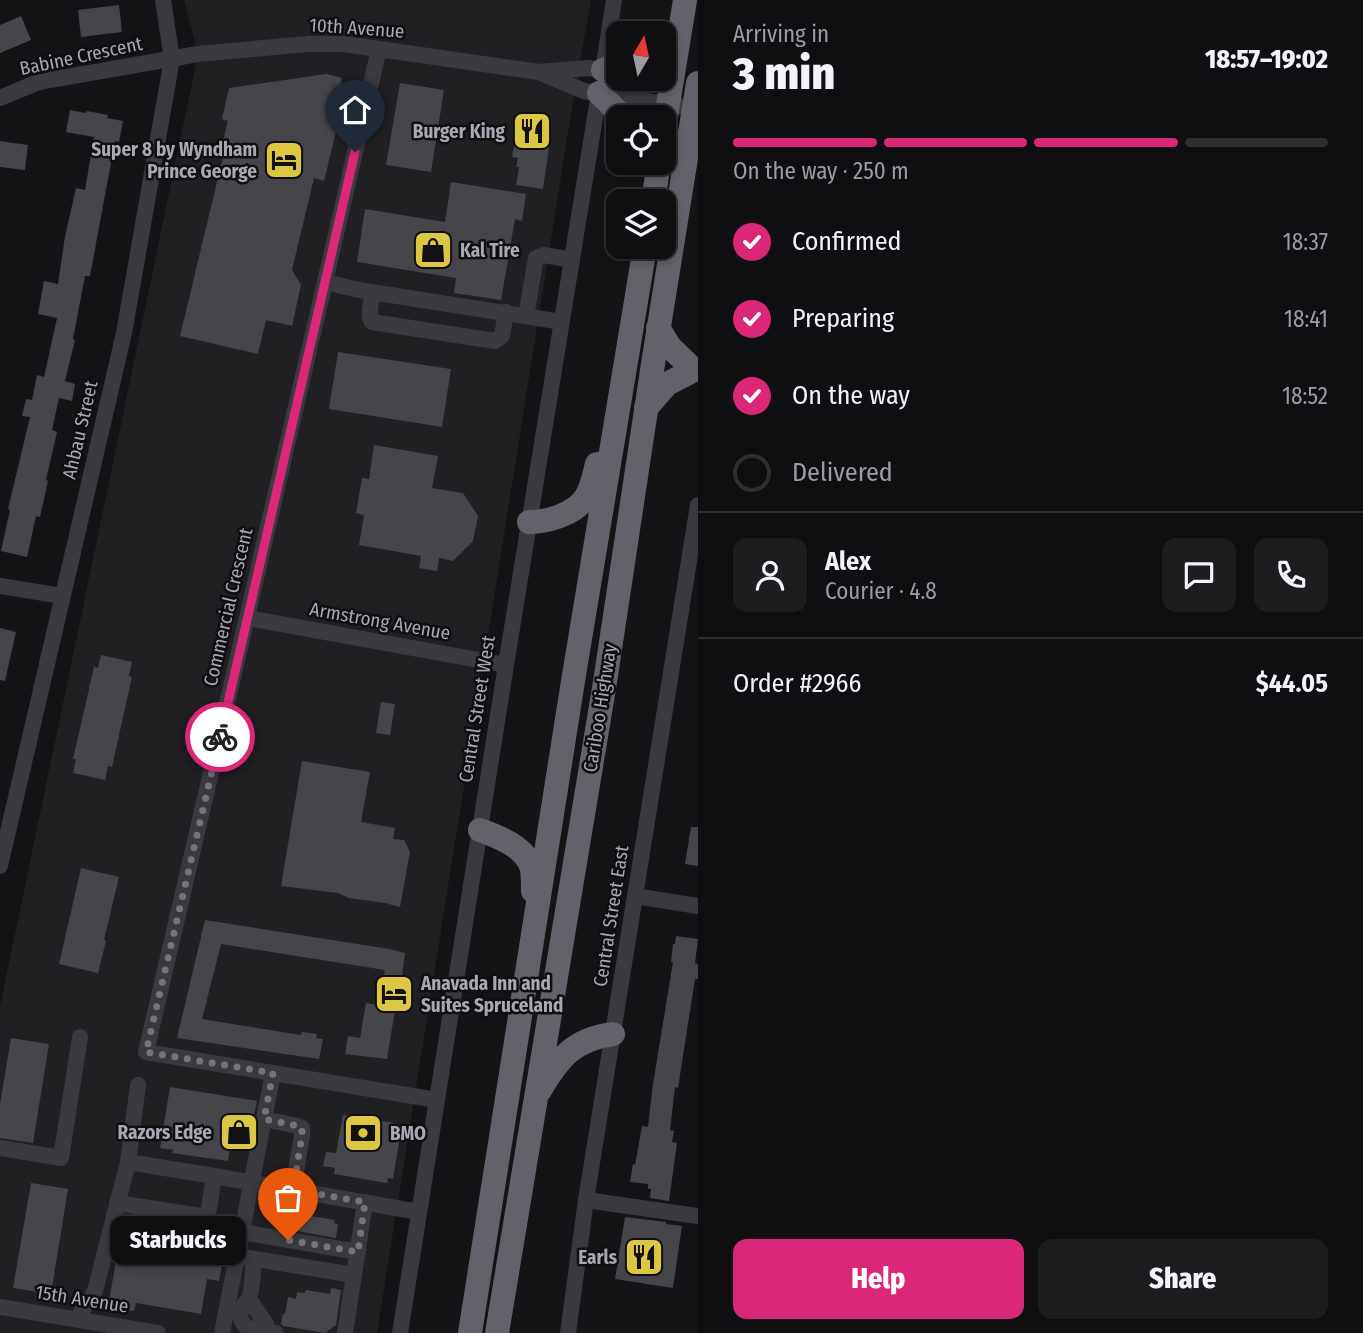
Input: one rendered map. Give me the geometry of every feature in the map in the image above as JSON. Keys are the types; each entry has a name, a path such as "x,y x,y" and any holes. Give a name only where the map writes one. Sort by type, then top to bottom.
{"highway":[{"path":"674,21 684,6"},
{"path":"676,42 684,6"},
{"name":"Cariboo Highway","path":"499,1329 605,682 658,328 697,94"},
{"path":"681,186 698,156"},
{"name":"Cariboo Highway","path":"470,1333 643,259"},
{"path":"646,408 667,384 696,370 670,347 658,328"},
{"path":"529,522 544,522 575,508 585,498 592,483 605,431 621,398"},
{"path":"480,830 496,835 522,851 528,860 532,871 534,923"},
{"path":"535,1100 566,1053 583,1042 613,1034"},
{"path":"461,1333 475,1298"}],"street":[{"name":"Ahbau Street","path":"0,866 7,804 62,596 124,334 172,59 163,0"},
{"name":"Central Street West","path":"613,21 614,0"},
{"name":"10th Avenue","path":"172,59 307,44 343,44 538,72 589,68 606,74"},
{"name":"Commercial Crescent","path":"379,49 146,1052 437,1100"},
{"name":"Babine Crescent","path":"0,98 36,83 172,59"},
{"name":"10th Avenue","path":"538,72 584,91 606,77"},
{"name":"Central Street West","path":"400,1333 572,260 606,90"},
{"name":"10th Avenue","path":"676,90 697,94"},
{"name":"10th Avenue","path":"676,90 697,94"},
{"path":"526,316 536,258 544,255 572,260"},
{"path":"325,282 562,322"},
{"path":"373,292 370,314 372,322 495,341 502,336 506,312"},
{"name":"Central Street East","path":"568,1333 586,1200 698,505"},
{"path":"0,586 62,596"},
{"name":"Armstrong Avenue","path":"248,618 506,666"},
{"path":"635,896 698,906"},
{"path":"0,1149 61,1158 80,1037"},
{"path":"222,1333 273,1073"},
{"path":"77,1319 95,1291 128,1162 138,1085"},
{"path":"264,1119 302,1128 293,1190"},
{"path":"128,1162 419,1212"},
{"path":"117,1203 201,1216 209,1209 214,1176"},
{"path":"586,1200 698,1216"},
{"path":"345,1333 365,1202"},
{"path":"242,1232 358,1252"},
{"path":"237,1256 354,1275"},
{"path":"254,1259 249,1299 242,1307 241,1314 244,1325 249,1329 272,1332"},
{"name":"15th Avenue","path":"0,1307 158,1333"}],"shaded area":[{"path":"184,0 591,0 377,1333 0,1333 0,1006 198,54"}],"building":[{"path":"119,5 122,32 81,37 78,10"},
{"path":"21,16 31,40 0,53 0,25"},
{"path":"326,74 342,78 334,114 340,115 324,181 314,178 292,270 301,285 292,326 266,320 258,354 180,336 223,157 219,156 228,121 222,119 229,88"},
{"path":"400,83 444,90 431,172 386,165"},
{"path":"70,110 108,115 107,118 123,121 119,142 115,141 90,276 85,276 73,339 75,340 65,381 75,384 72,401 59,398 52,430 57,432 46,480 48,481 40,517 36,516 27,557 1,551 30,417 22,416 26,399 32,400 37,375 44,377 57,318 38,314 44,281 58,284 76,188 85,190 94,137 66,132"},
{"path":"520,114 551,119 543,189 516,185 518,158 512,157"},
{"path":"0,141 28,145 25,170 0,167"},
{"path":"451,182 526,194 522,221 515,219 501,300 454,293 456,278 357,262 365,209 445,222"},
{"path":"338,352 451,369 442,427 329,409"},
{"path":"374,445 438,456 432,488 463,493 478,516 473,541 453,561 439,558 437,571 419,568 421,556 359,545 364,515 356,513 362,478 369,479"},
{"path":"0,628 16,632 5,681 0,680"},
{"path":"101,655 132,662 129,676 132,677 112,767 108,766 105,780 73,773 76,759 73,759 94,667 98,668"},
{"path":"381,702 395,704 390,735 376,733"},
{"path":"302,761 370,772 361,822 395,828 393,839 404,840 410,852 400,907 349,898 338,893 281,886"},
{"path":"691,827 698,827 698,866 685,864"},
{"path":"81,868 119,877 98,973 59,964"},
{"name":"Anavada Inn and Suites Spruceland","path":"205,920 405,953 401,983 408,984 405,1006 396,1004 387,1059 345,1054 348,1036 360,1038 366,1003 378,1005 385,970 221,944 202,1019 301,1035 302,1032 317,1034 316,1038 323,1039 319,1059 177,1038"},
{"path":"676,936 698,939 695,963 698,964 698,979 695,979 678,1088 675,1087 670,1130 674,1131 672,1142 677,1143 669,1201 650,1198 651,1189 648,1189 648,1184 630,1182 642,1126 648,1127"},
{"path":"11,1038 49,1044 33,1143 0,1138 0,1104"},
{"path":"170,1087 257,1101 247,1150 230,1147 228,1161 172,1153 173,1150 160,1148"},
{"path":"343,1115 395,1123 393,1135 400,1136 393,1179 388,1178 387,1183 334,1174 335,1168 323,1166 326,1152 336,1153"},
{"path":"31,1183 68,1189 51,1294 13,1288"},
{"path":"287,1212 335,1220 334,1223 338,1224 336,1238 285,1229"},
{"path":"625,1217 682,1226 673,1288 615,1279"},
{"path":"121,1232 148,1236 146,1251 185,1257 187,1242 225,1248 219,1281 207,1279 201,1314 136,1303 134,1311 108,1307"},
{"path":"331,1288 341,1290 336,1325 325,1333 281,1324 288,1297 296,1299 297,1292 305,1293 306,1290 330,1294"}],"way so far":[{"path":"220,737 146,1052 273,1073 264,1119 302,1128 293,1190 365,1202 358,1252 288,1240"}],"place":[{"name":"Burger King","path":"532,131"},
{"name":"Super 8 by Wyndham Prince George","path":"284,160"},
{"name":"Kal Tire","path":"433,250"},
{"name":"Anavada Inn and Suites Spruceland","path":"394,994"},
{"name":"Razors Edge","path":"239,1132"},
{"name":"BMO","path":"363,1133"},
{"name":"Starbucks","path":"288,1240"},
{"name":"Earls","path":"644,1257"}],"route":[{"path":"220,737 355,152"}]}
